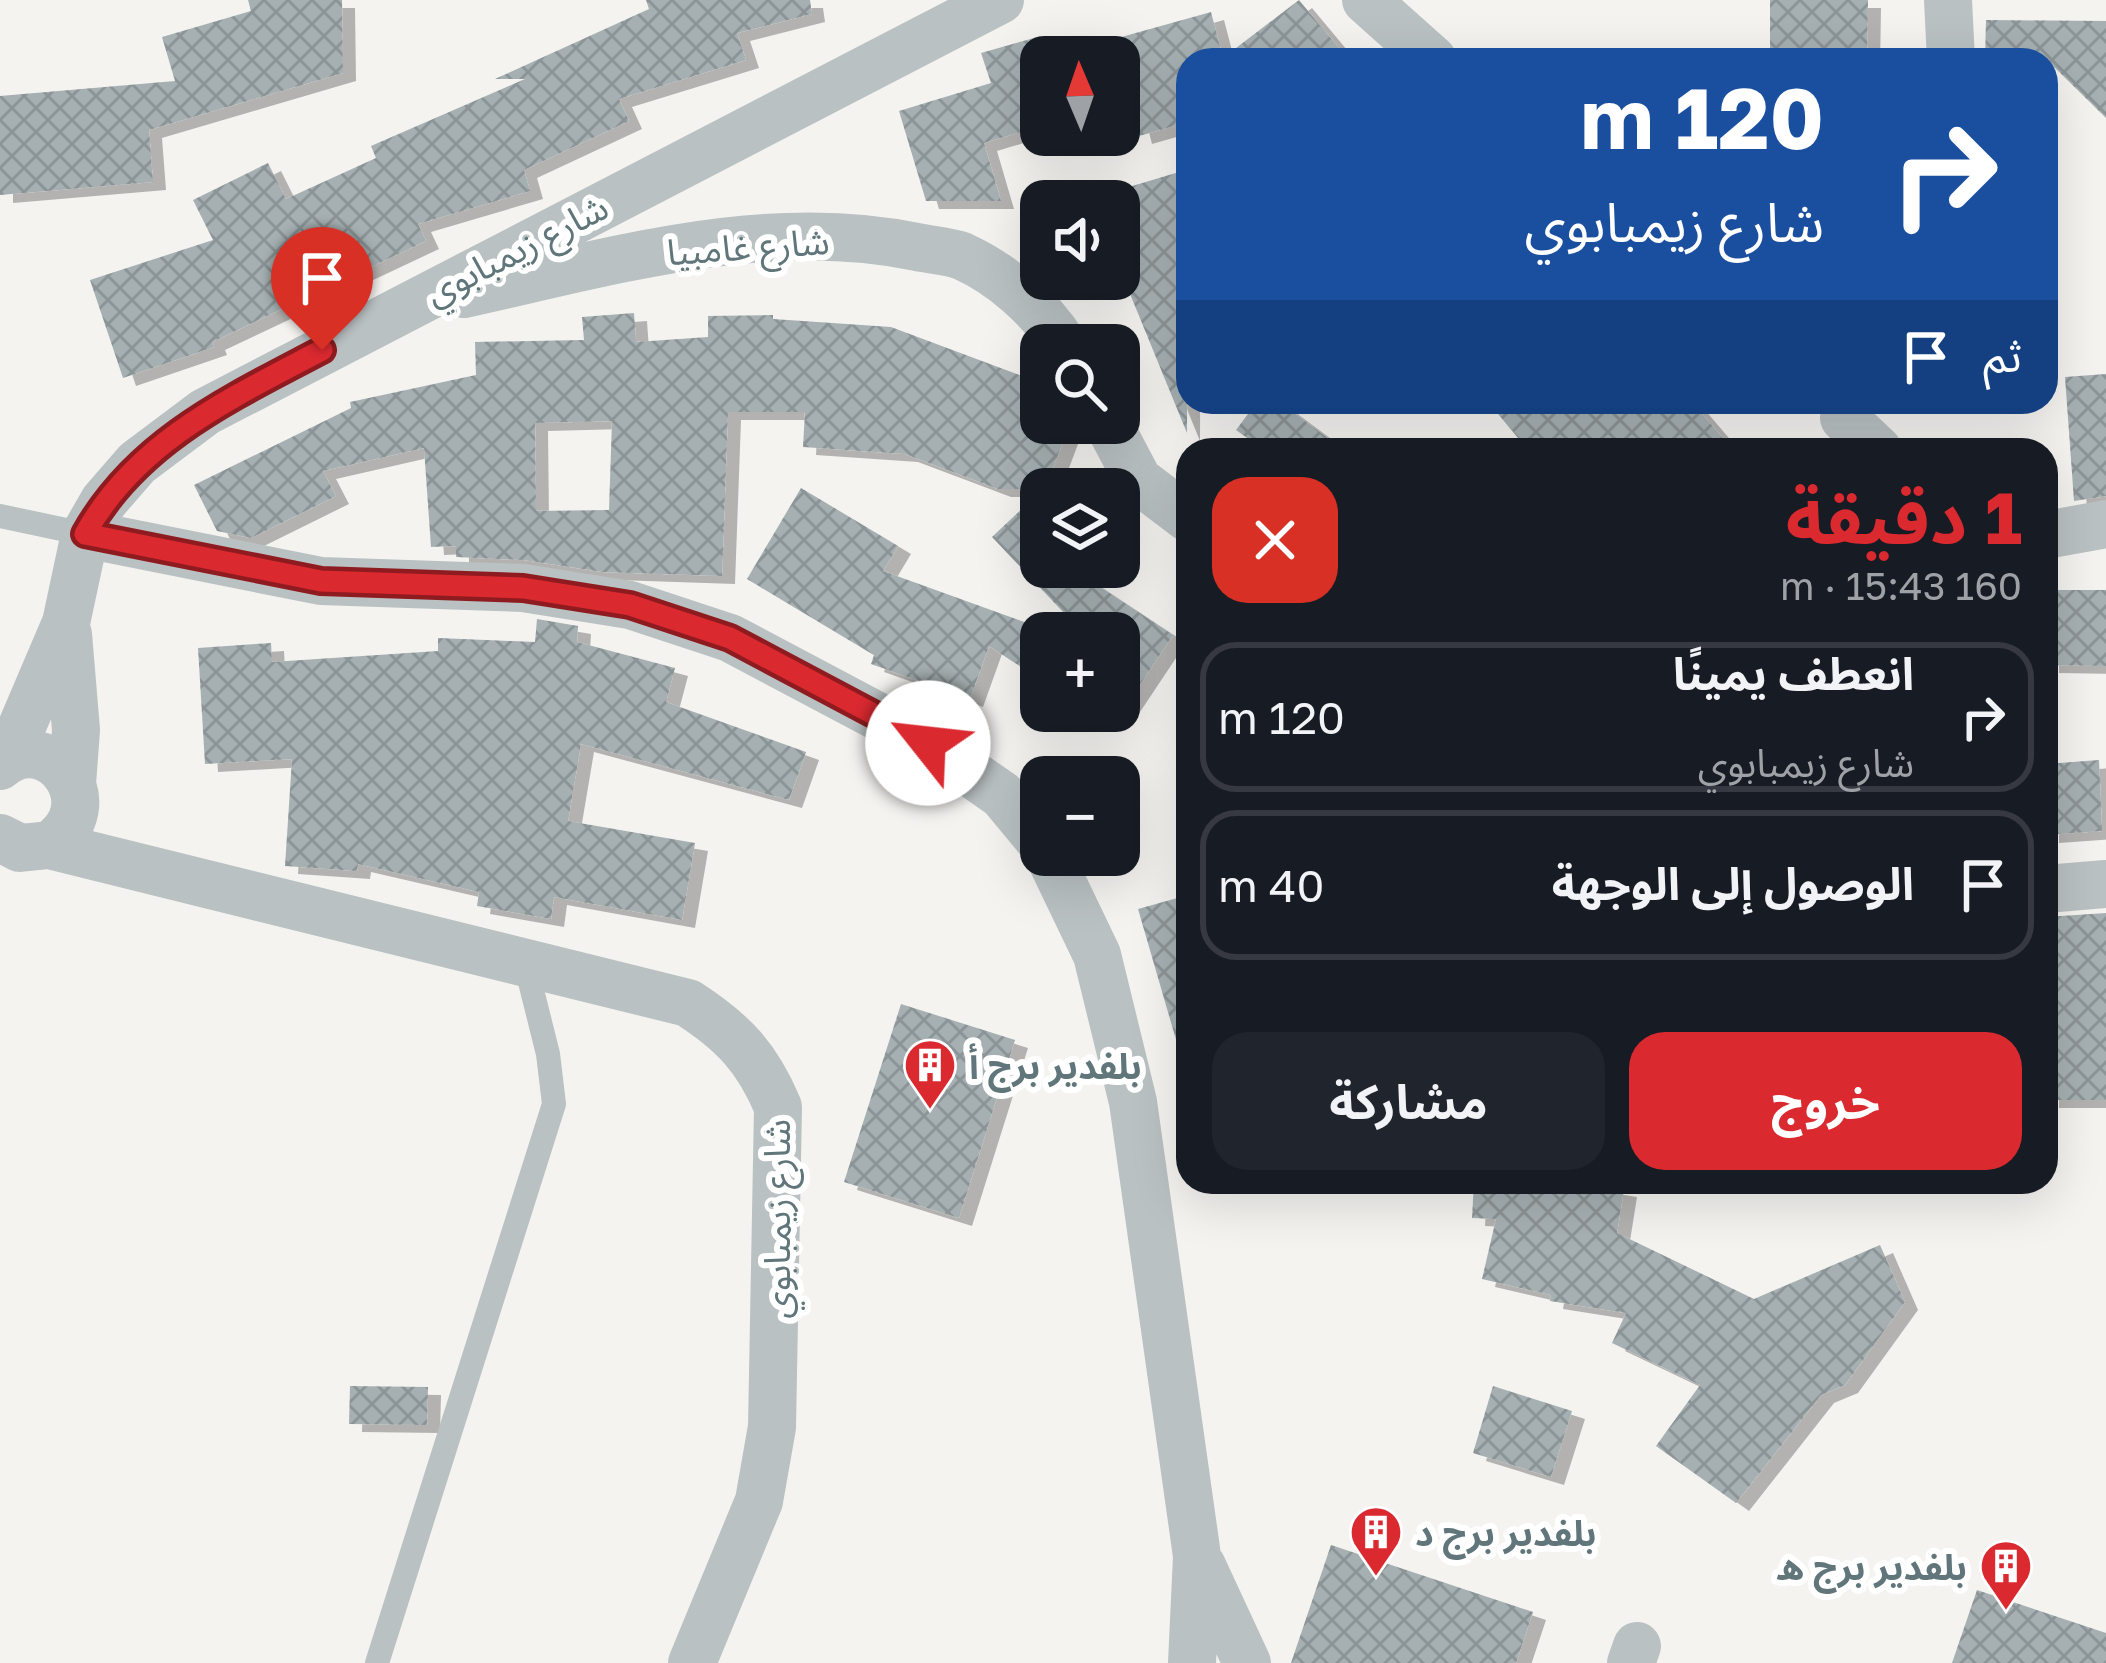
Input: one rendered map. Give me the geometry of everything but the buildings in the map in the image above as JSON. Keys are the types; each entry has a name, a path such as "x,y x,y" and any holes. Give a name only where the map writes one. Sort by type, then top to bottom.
{"street":[{"name":"شارع زيمبابوي","path":"4,763 66,623 85,534 137,463 205,412 1000,0"},
{"path":"1366,0 1420,48"},
{"path":"1948,0 1950,48"},
{"name":"شارع غامبيا","path":"400,309 654,252 782,237 875,238 961,256 1040,307 1051,324"},
{"path":"1119,444 1138,480 1176,509"},
{"path":"2058,533 2106,524"},
{"path":"85,534 321,581 523,588 630,605 730,638 928,743 1002,795 1020,817"},
{"name":"شارع زيمبابوي","path":"66,623 74,676 74,791 208,885"},
{"path":"4,763 39,756 53,761 74,791 73,821 49,845"},
{"name":"شارع زيمبابوي","path":"0,838 20,848 49,845 688,1003 736,1034 761,1067 778,1107 772,1427 759,1501 692,1663"},
{"path":"1059,876 1097,955 1133,1102 1197,1556 1192,1663"},
{"path":"2058,888 2106,884"},
{"path":"1197,1556 1247,1663"}],"lane":[{"path":"0,516 85,534"},
{"path":"377,1663 554,1104 548,1054 526,966"}],"place":[{"name":"بلفدير برج أ","path":"930,1111"},
{"name":"بلفدير برج د","path":"1376,1578"},
{"name":"بلفدير برج ه","path":"2006,1612"}],"route":[{"path":"322,350 205,412 137,463 85,534 321,581 523,588 630,605 730,638 928,743"}]}
